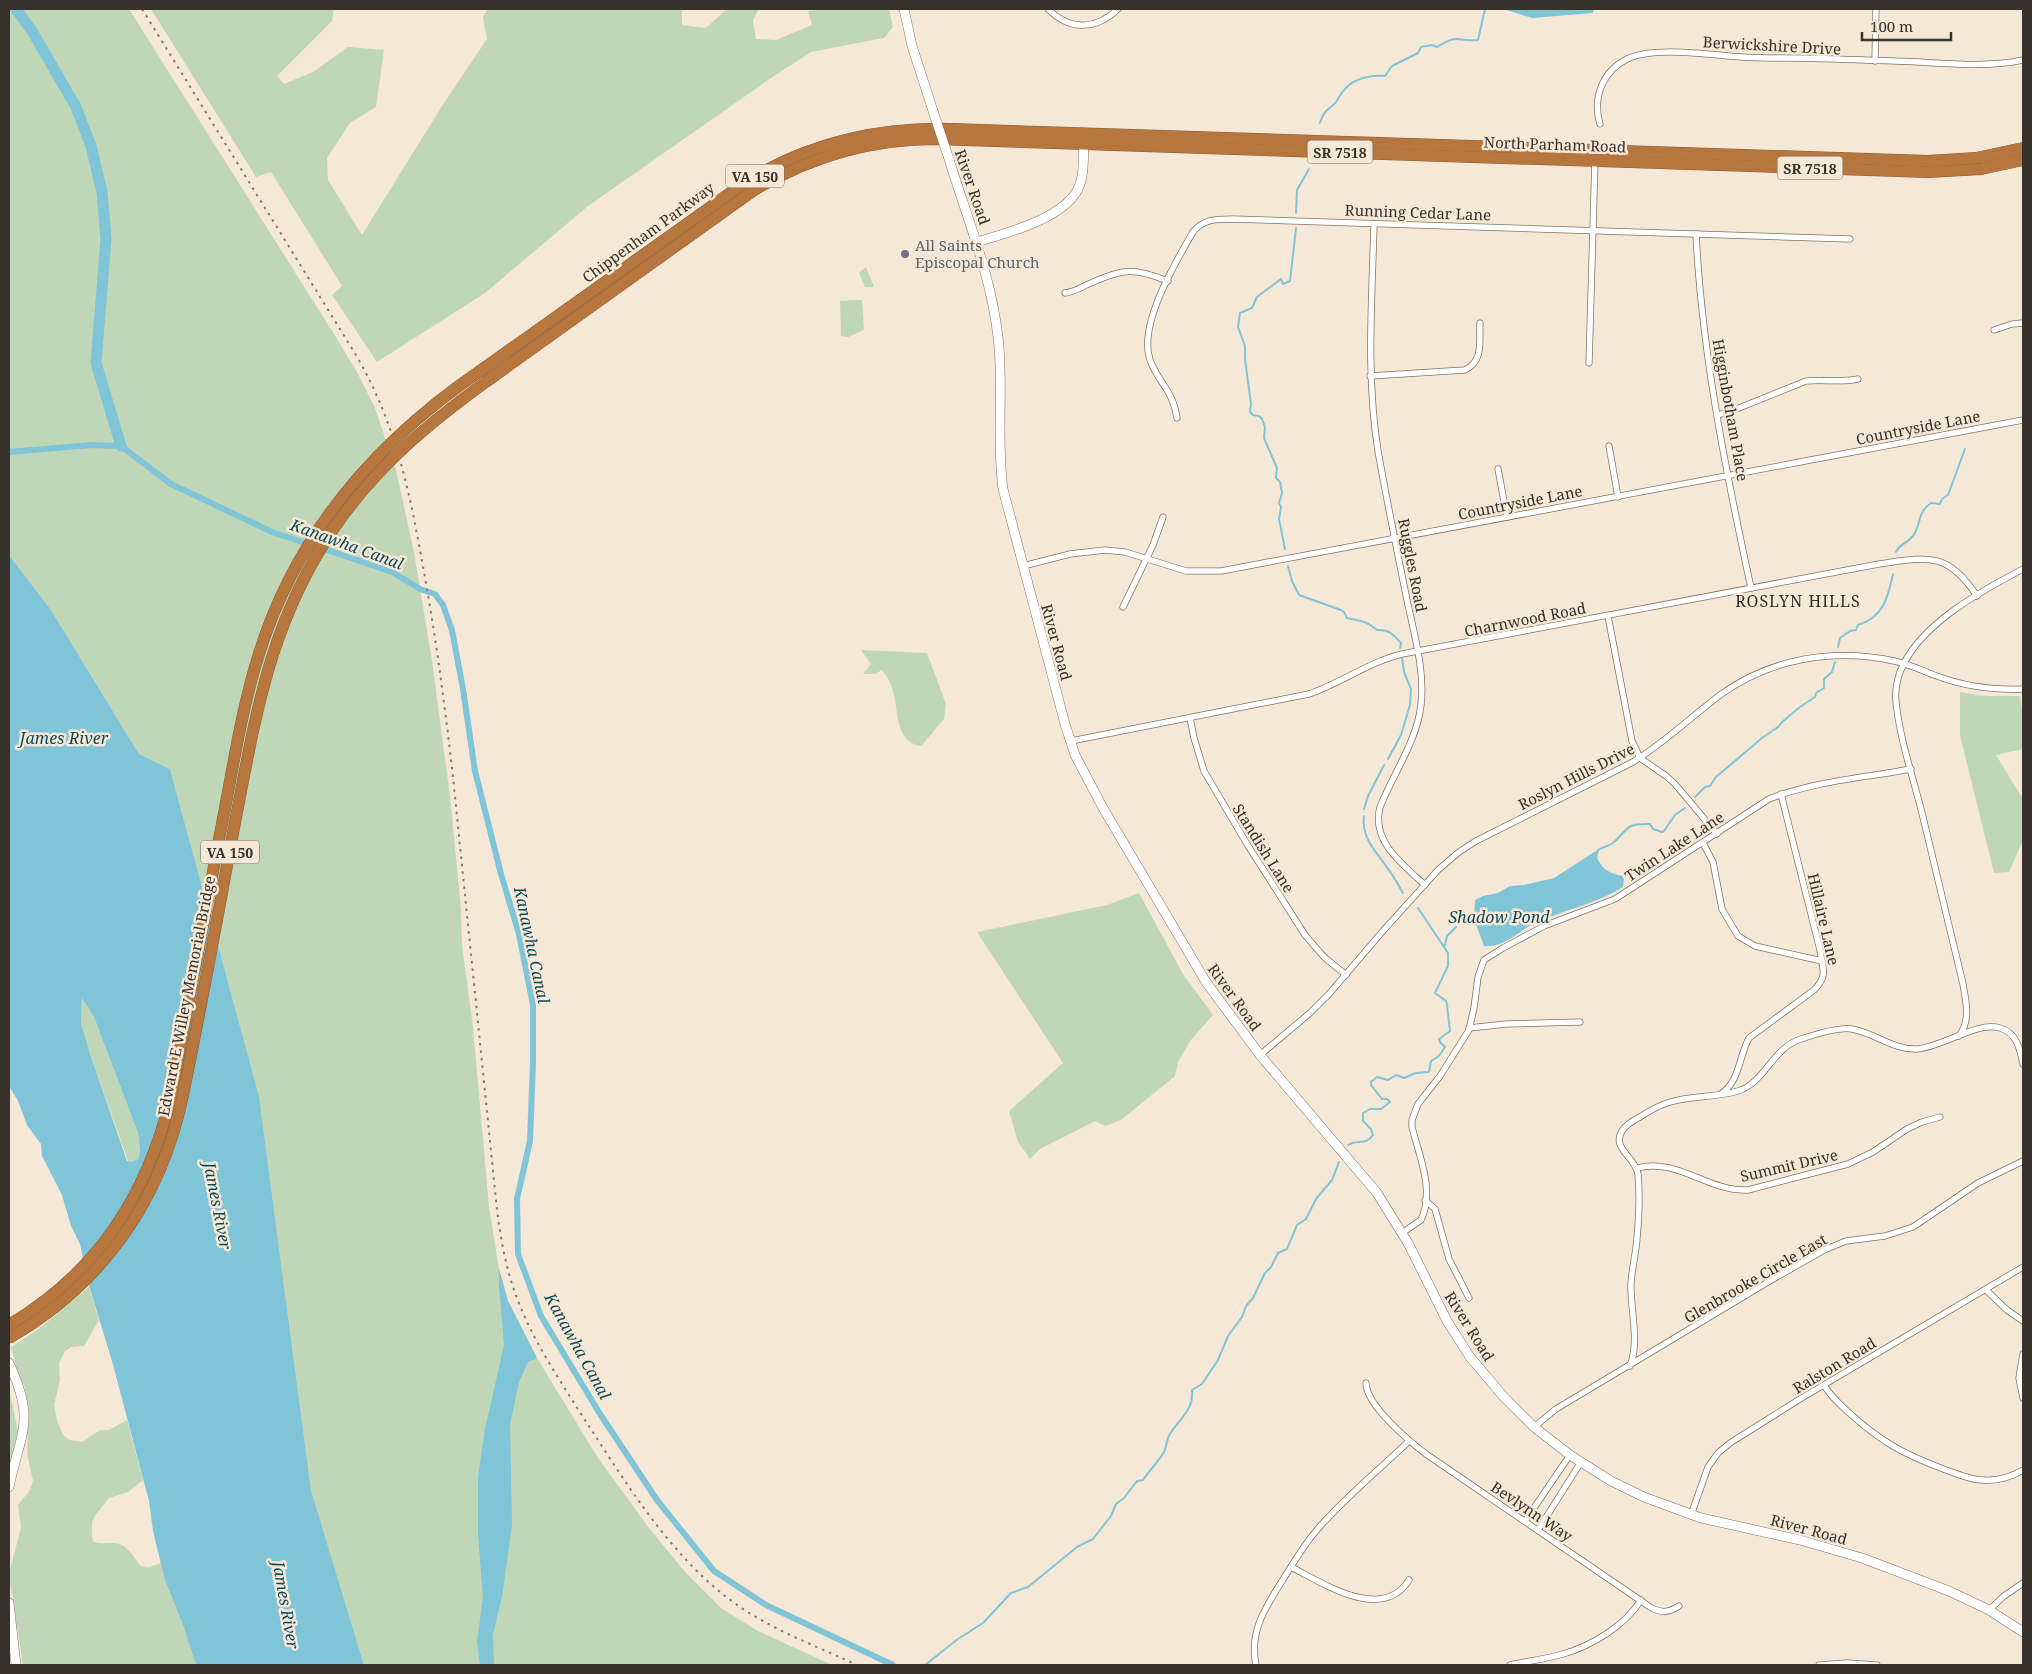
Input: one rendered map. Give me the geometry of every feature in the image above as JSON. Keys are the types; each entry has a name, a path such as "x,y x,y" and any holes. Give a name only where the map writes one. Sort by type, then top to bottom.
{"highway":[{"name":"Chippenham Parkway","path":"480,371 741,184 798,155 848,138 906,129 951,128 1084,138"},
{"name":"North Parham Road","path":"1084,138 1595,155 1948,172 1981,169 2023,160"},
{"name":"Chippenham Parkway","path":"487,381 746,195 783,174 812,161 854,148 907,140 1084,138"},
{"name":"North Parham Road","path":"1595,155 1928,161 1976,158 2023,148"},
{"name":"Edward E Willey Memorial Bridge","path":"9,1325 56,1292 95,1254 131,1203 150,1166 165,1122 171,1097 247,697 267,629 288,583 322,524 360,473 418,416 480,371"},
{"name":"Edward E Willey Memorial Bridge","path":"9,1338 53,1309 100,1264 133,1222 162,1167 173,1135 183,1095 258,707 279,635 300,586 336,525 382,468 425,427 487,381"}],"main road":[{"name":"River Road","path":"904,9 912,46 977,242 994,303 1000,357 1001,474 1054,687 1071,741 1086,776 1164,914 1206,982 1260,1055 1366,1179 1402,1233 1438,1304 1459,1340 1491,1382 1534,1426 1570,1455 1638,1494 1691,1515 1830,1548 1937,1586 1989,1610 2023,1632"},
{"path":"977,242 1039,220 1068,201 1078,189 1081,180 1084,138"},
{"path":"9,1363 22,1394 25,1417 23,1439 9,1487"},
{"path":"9,1603 16,1665"}],"street":[{"path":"1048,9 1068,23 1086,26 1104,20 1118,9"},
{"path":"1875,61 1876,9"},
{"name":"Berwickshire Drive","path":"1600,124 1597,115 1598,95 1607,76 1618,64 1640,55 1663,53 1743,58 1976,65 2023,60"},
{"path":"1589,363 1595,155"},
{"name":"Running Cedar Lane","path":"1177,418 1171,394 1152,365 1147,344 1151,320 1193,232 1200,225 1212,220 1850,239"},
{"name":"Ruggles Road","path":"1374,224 1370,376 1372,410 1422,688 1418,719 1412,737 1386,791 1378,814 1380,833 1389,850 1425,885"},
{"name":"Higginbotham Place","path":"1696,234 1698,282 1718,415 1751,588"},
{"path":"1065,293 1115,273 1128,270 1141,272 1168,281"},
{"path":"1370,376 1454,372 1470,368 1479,355 1480,323"},
{"path":"1994,330 2012,324 2023,323"},
{"path":"1718,415 1806,381 1839,382 1858,379"},
{"name":"Countryside Lane","path":"1023,566 1070,554 1098,550 1125,552 1186,570 1208,572 2023,420"},
{"path":"1609,446 1618,497"},
{"path":"1498,468 1507,517"},
{"path":"1123,607 1154,545 1163,517"},
{"name":"Charnwood Road","path":"1071,741 1309,694 1378,661 1417,652 1879,564 1932,559 1944,562 1954,568 1977,596"},
{"path":"1959,1036 1964,1028 1968,1010 1896,702 1897,684 1912,651 1935,626 1977,596 2023,568"},
{"path":"1608,616 1632,741 1640,758 1670,780 1716,834"},
{"name":"Roslyn Hills Drive","path":"1260,1055 1310,1013 1450,859 1476,841 1640,758 1722,694 1762,671 1802,659 1830,656 1877,658 1905,663 1956,682 2000,689 2023,689"},
{"name":"Standish Lane","path":"1190,718 1204,771 1242,836 1305,935 1324,957 1346,975"},
{"name":"Twin Lake Lane","path":"1402,1233 1420,1220 1425,1200 1424,1169 1413,1131 1412,1120 1418,1104 1455,1054 1469,1028 1480,968 1488,957 1544,926 1615,899 1703,843 1746,812 1781,794 1791,790 1844,779 1911,769"},
{"name":"Hillaire Lane","path":"1719,1095 1724,1092 1739,1069 1746,1044 1751,1036 1782,1015 1820,984 1824,975 1781,794"},
{"path":"1703,843 1713,862 1722,909 1738,936 1755,946 1822,961"},
{"path":"1469,1028 1506,1024 1580,1022"},
{"path":"1630,1366 1633,1353 1632,1277 1637,1238 1638,1210 1637,1168 1620,1144 1620,1136 1626,1126 1668,1102 1719,1095 1753,1084 1776,1054 1790,1043 1850,1029 1894,1046 1914,1049 1936,1046 1985,1028 2000,1028 2015,1038 2023,1064"},
{"name":"Summit Drive","path":"1637,1168 1665,1166 1720,1188 1738,1191 1748,1190 1848,1164 1873,1152 1907,1129 1940,1117"},
{"name":"Glenbrooke Circle East","path":"1534,1426 1556,1409 1824,1250 1846,1241 1885,1236 1913,1227 1950,1204 1978,1183 2023,1160"},
{"path":"1425,1200 1435,1209 1449,1259 1469,1298"},
{"name":"Ralston Road","path":"1691,1515 1704,1476 1718,1453 1742,1435 2023,1267"},
{"path":"1986,1290 2007,1310 2023,1320"},
{"path":"2023,1354 2019,1378 2023,1398"},
{"name":"Bevlynn Way","path":"1366,1383 1366,1393 1409,1441 1641,1600 1662,1612 1668,1612 1679,1606"},
{"path":"1824,1385 1835,1399 1878,1437 1895,1449 1921,1461 1965,1477 1982,1480 2002,1479 2023,1470"},
{"path":"1256,1665 1254,1644 1259,1621 1291,1566 1321,1525 1409,1441"},
{"path":"1525,1522 1570,1455"},
{"path":"1538,1530 1581,1462"},
{"path":"1291,1566 1334,1590 1354,1597 1371,1599 1392,1596 1400,1592 1409,1580"},
{"path":"1989,1610 2004,1596 2023,1583"},
{"path":"1510,1665 1564,1654 1583,1646 1619,1624 1641,1600"},
{"path":"1819,1665 1847,1663 1877,1665"}],"green space":[{"path":"9,9 129,9 334,334 358,374 375,408 396,470 414,552 432,661 450,796 461,909 462,945 473,1027 489,1207 499,1269 508,1301 537,1358 598,1458 649,1528 686,1573 721,1608 758,1631 832,1665 364,1665 311,1490 259,1096 170,769 139,754 51,610 9,555"},
{"path":"151,9 334,9 332,21 277,76 284,84 313,72 348,47 384,50 376,107 350,123 327,158 328,180 362,235 442,106 487,39 483,17 488,9 682,9 682,25 706,28 727,9 759,9 753,20 756,39 776,40 812,25 808,11 889,9 893,27 884,38 811,52 588,206 485,293 377,362 332,295 342,286 271,172 256,177"},
{"path":"866,267 874,287 865,287 859,273"},
{"path":"862,300 864,330 848,337 841,336 840,301"},
{"path":"861,650 927,653 946,704 944,719 921,746 912,743 902,732 892,688 882,670 875,674 863,674 871,664"},
{"path":"1960,692 1984,696 2020,696 2023,719 2023,749 1996,755 2023,799 2023,840 2009,872 1994,873 1960,735"},
{"path":"1139,893 1183,974 1213,1015 1190,1041 1178,1062 1175,1076 1121,1120 1105,1126 1095,1121 1040,1149 1030,1159 1018,1142 1009,1111 1063,1063 977,932 1107,905"},
{"path":"82,997 94,1017 138,1133 140,1151 138,1159 132,1162 128,1161 91,1057 81,1023"},
{"path":"89,1287 99,1320 84,1346 71,1347 65,1351 59,1363 60,1380 54,1405 57,1420 63,1435 70,1440 82,1442 100,1430 109,1430 127,1420 143,1480 128,1492 109,1498 92,1522 92,1537 94,1542 122,1545 141,1566 149,1567 161,1563 165,1580 196,1665 23,1665 9,1574 21,1527 18,1505 30,1490 33,1481 27,1454 29,1409 25,1388 16,1367 11,1347 36,1331"},
{"path":"9,1388 18,1432 9,1469"}],"water":[{"path":"1503,9 1594,9 1593,13 1532,18"},
{"name":"James River","path":"9,555 51,610 139,754 170,769 259,1096 311,1490 364,1665 196,1665 165,1580 153,1531 149,1501 112,1361 87,1279 80,1244 71,1226 62,1195 42,1156 41,1144 27,1125 18,1101 9,1086","holes":["82,998 94,1017 138,1133 140,1151 138,1159 132,1162 127,1161 91,1057 81,1023"]},
{"name":"Shadow Pond","path":"1599,849 1597,858 1599,862 1613,874 1622,876 1624,879 1623,887 1602,898 1533,924 1498,945 1484,946 1474,919 1475,900 1498,893 1510,886 1524,885 1554,878"},
{"path":"499,1269 508,1301 537,1358 528,1362 519,1382 510,1425 512,1525 502,1597 493,1634 494,1665 480,1665 477,1642 483,1597 478,1535 478,1477 485,1429 504,1345"}],"waterway":[{"path":"16,9 32,31 76,107 91,146 102,192 106,239 96,363 121,446"},
{"path":"1320,123 1325,112 1353,82 1374,76 1385,76 1392,66 1418,53 1421,47 1432,45 1437,47 1454,39 1478,40 1485,9"},
{"path":"1296,213 1297,190 1309,169"},
{"path":"1285,549 1279,519 1281,507 1279,503 1282,493 1280,482 1276,478 1277,468 1264,438 1265,427 1262,419 1250,412 1251,404 1245,346 1238,327 1240,313 1252,308 1257,297 1281,279 1283,284 1290,281 1296,228"},
{"name":"Kanawha Canal","path":"9,452 91,445 121,446 171,484 272,532 311,545"},
{"path":"1896,552 1917,530 1926,507 1931,503 1940,504 1942,499 1948,495 1965,449"},
{"name":"Kanawha Canal","path":"321,548 392,572 420,589 435,594 443,605 452,630 475,771 501,874 519,934 533,1005 530,1141 517,1199 518,1254 541,1316 600,1414 657,1500 714,1571 766,1605 893,1665"},
{"path":"1288,566 1292,581 1299,595 1341,610 1347,618 1359,620 1377,630 1388,631 1401,643 1400,648"},
{"path":"1838,647 1840,638 1850,631 1856,630 1858,625 1874,617 1879,611 1887,598 1893,574"},
{"path":"1388,759 1401,735 1410,705 1411,689 1404,672 1402,657"},
{"path":"1695,797 1705,787 1710,786 1716,777 1762,738 1815,697 1816,693 1824,688 1824,679 1832,672 1835,662"},
{"path":"1364,809 1368,796 1384,765"},
{"path":"1598,850 1613,843 1632,826 1650,824 1653,829 1662,832 1675,815 1685,808"},
{"path":"1364,816 1367,838 1403,893"},
{"path":"1348,1145 1367,1140 1373,1135 1371,1129 1363,1121 1363,1113 1370,1109 1381,1109 1390,1102 1387,1099 1382,1099 1371,1085 1371,1082 1377,1077 1388,1080 1396,1075 1404,1078 1416,1073 1429,1072 1431,1061 1439,1056 1445,1047 1439,1039 1450,1031 1446,1001 1435,993 1448,966 1448,953 1418,908"},
{"path":"1460,923 1469,920"},
{"path":"1445,945 1447,936 1456,927"},
{"path":"925,1665 958,1639 983,1623 1011,1593 1028,1587 1077,1547 1093,1539 1111,1516 1116,1504 1124,1498 1137,1481 1143,1480 1164,1452 1169,1436 1174,1428 1186,1414 1191,1403 1192,1390 1202,1384 1218,1360 1228,1336 1242,1317 1246,1306 1253,1298 1265,1273 1271,1267 1278,1253 1287,1249 1297,1225 1306,1219 1316,1199 1332,1180 1339,1162"}],"railway":[{"path":"142,9 356,355 383,410 402,466 426,583 444,704 497,1210 504,1255 523,1314 547,1359 615,1466 649,1515 687,1560 707,1581 729,1599 759,1619 857,1665"}],"place":[{"name":"All Saints Episcopal Church","path":"905,254"}],"district":[{"name":"ROSLYN HILLS","path":"1798,601"}]}
